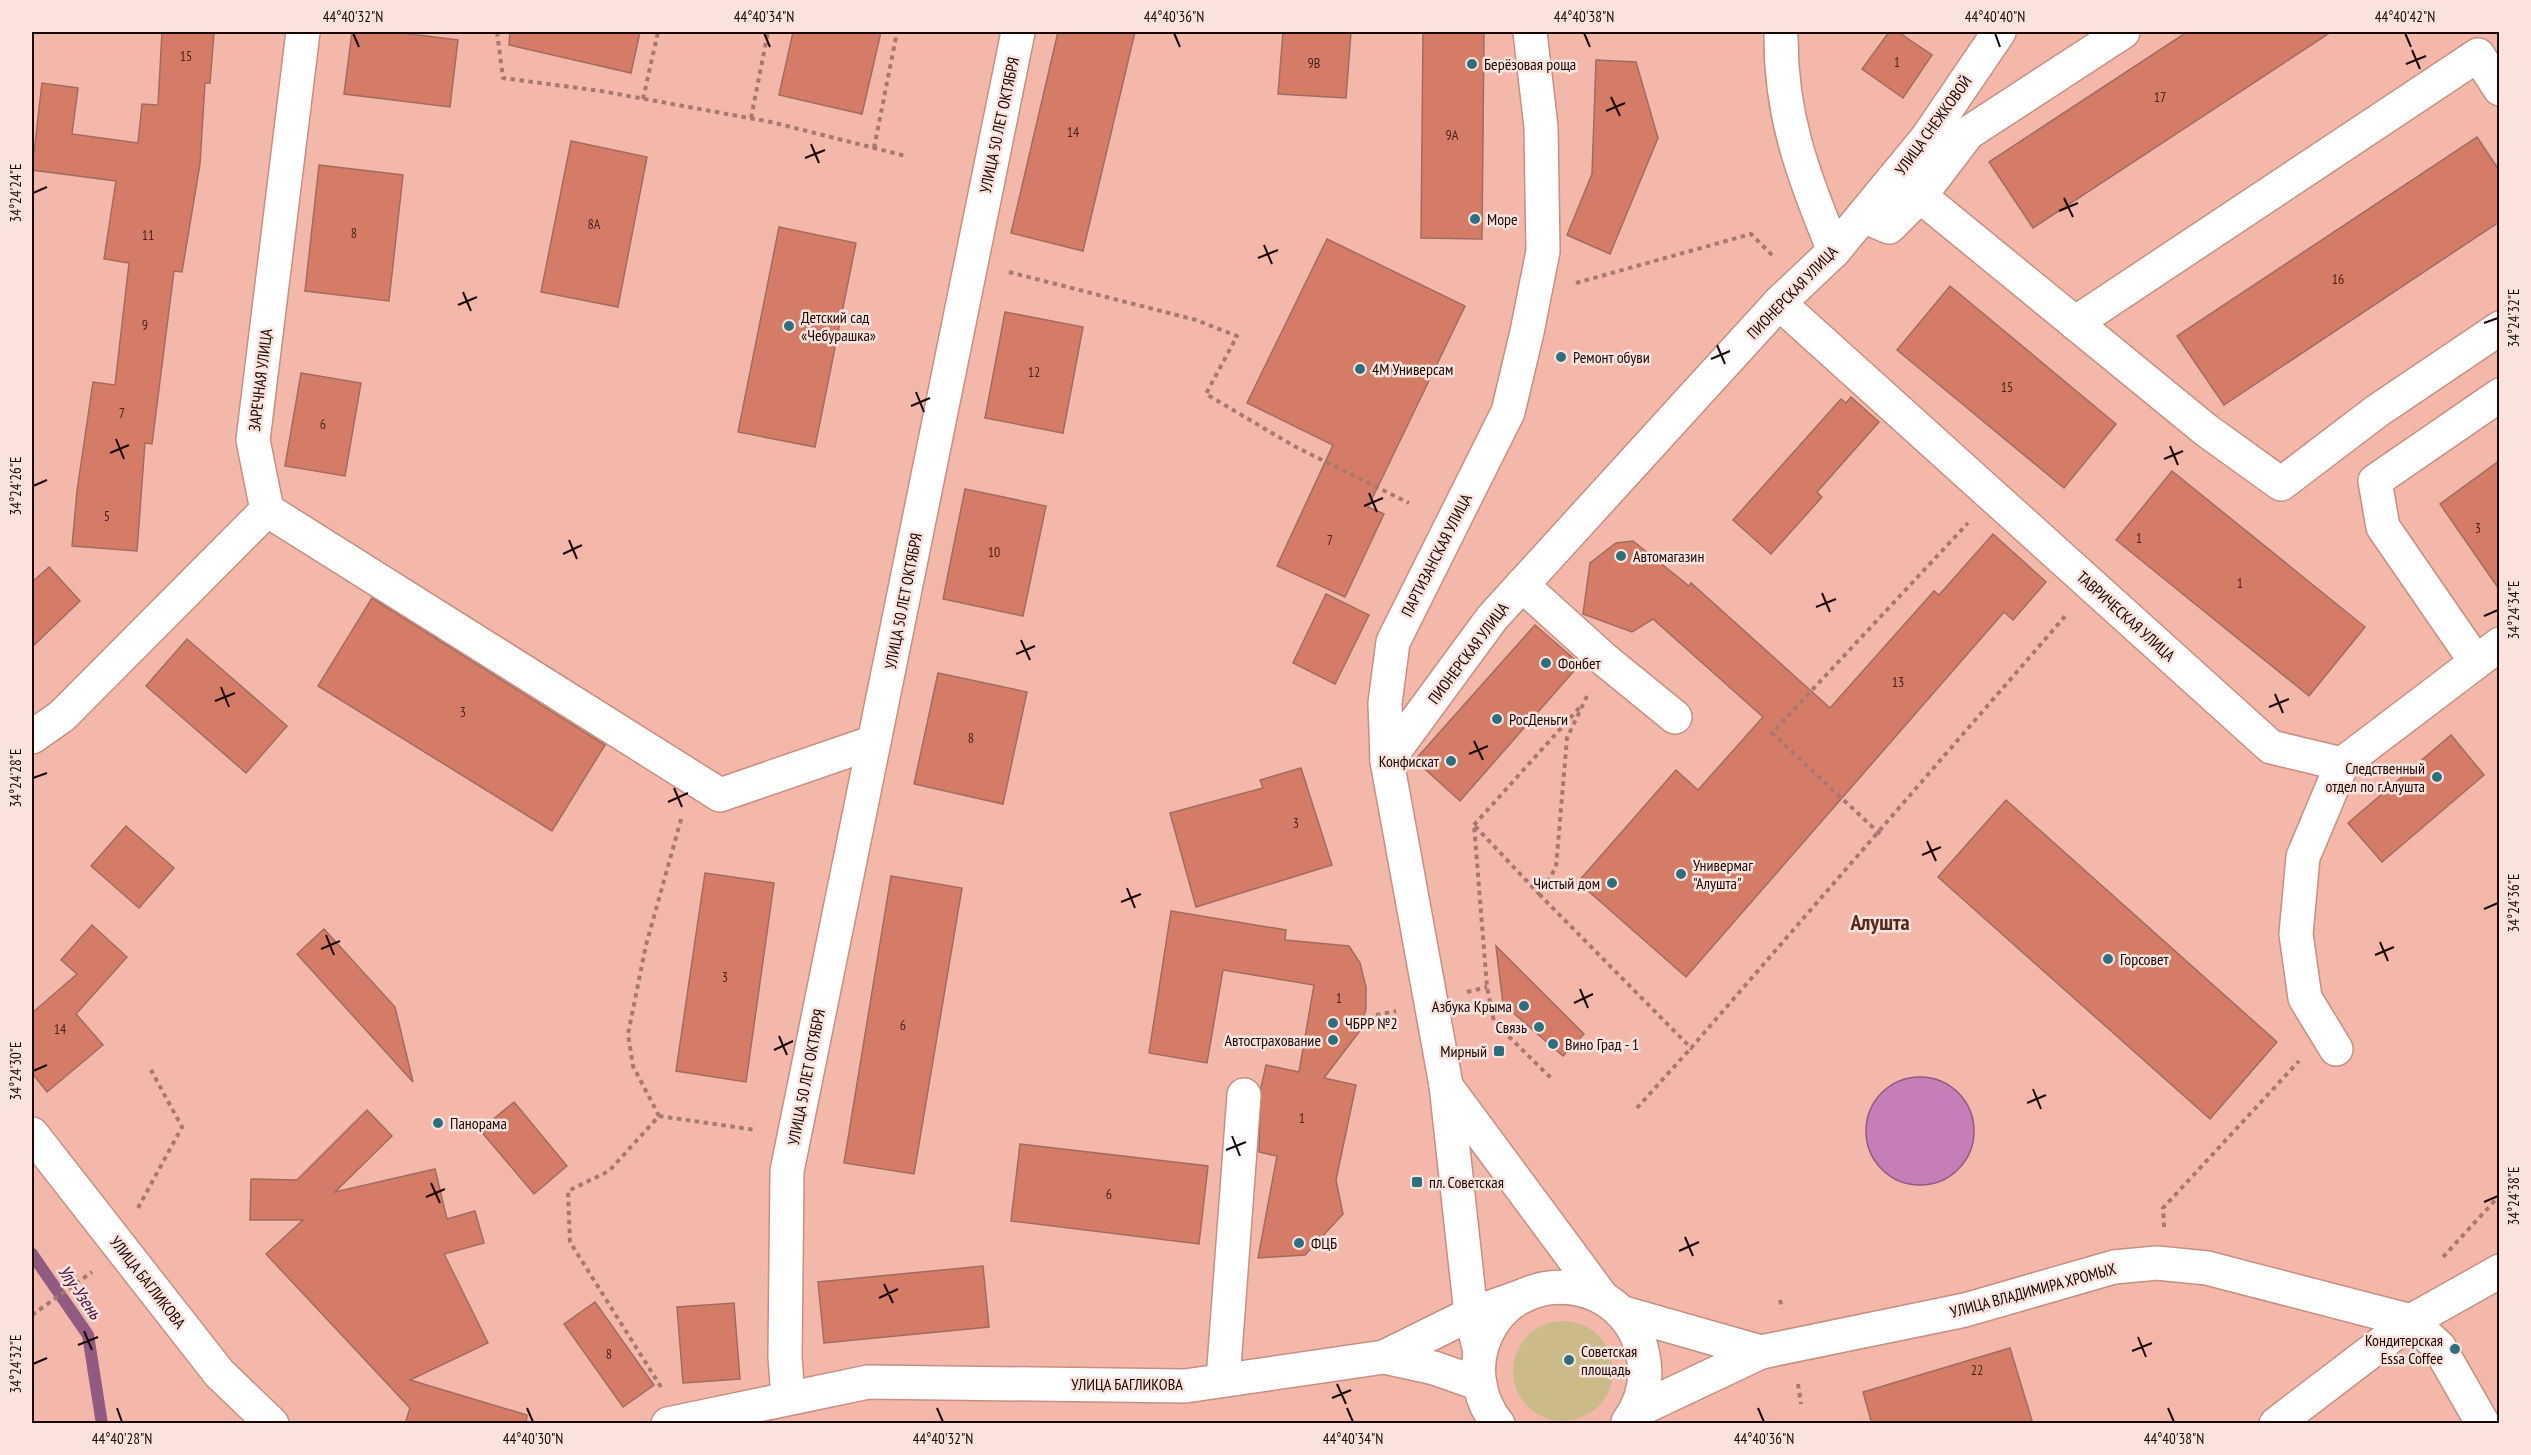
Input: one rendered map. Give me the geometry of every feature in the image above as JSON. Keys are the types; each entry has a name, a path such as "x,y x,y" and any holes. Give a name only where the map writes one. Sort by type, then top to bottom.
{"main road":[{"name":"ЗАРЕЧНАЯ УЛИЦА","path":"267,510 252,440 303,32"},
{"name":"УЛИЦА 50 ЛЕТ ОКТЯБРЯ","path":"788,1398 784,1358 787,1171 1018,32"},
{"name":"ПАРТИЗАНСКАЯ УЛИЦА","path":"1446,1085 1387,761 1385,702 1393,642 1508,412 1527,332 1543,250 1541,127 1530,32"},
{"path":"1781,32 1781,62 1788,118 1801,167 1834,250"},
{"name":"УЛИЦА СНЕЖКОВОЙ","path":"1863,216 1927,138 1999,32"},
{"path":"1863,216 1889,227 1920,196 1968,133 2124,32"},
{"path":"2075,323 2478,55 2499,89"},
{"path":"1920,196 2206,430 2281,484 2377,411 2499,328"},
{"name":"ПИОНЕРСКАЯ УЛИЦА","path":"1387,761 1492,618 1779,303 1834,250 1863,216"},
{"name":"ТАВРИЧЕСКАЯ УЛИЦА","path":"1779,303 2271,747 2342,764"},
{"path":"2331,1041 2305,998 2296,934 2302,857 2342,764 2488,653 2383,527 2375,481 2499,395"},
{"path":"32,737 62,716 267,510 720,795 874,742"},
{"path":"1522,585 1605,660 1675,717"},
{"path":"1446,1085 1642,1343 1646,1378 1632,1417"},
{"path":"1446,1085 1471,1314 1484,1400 1498,1424"},
{"path":"1223,1380 1244,1095"},
{"name":"УЛИЦА БАГЛИКОВА","path":"32,1134 219,1373 272,1424"},
{"name":"УЛИЦА ВЛАДИМИРА ХРОМЫХ","path":"1761,1352 1965,1310 2114,1267 2157,1263 2207,1268 2410,1321"},
{"path":"2276,1424 2410,1321 2499,1271"},
{"path":"1480,1368 1489,1329 1496,1319 1525,1295 1564,1286 1590,1291 1613,1305 1761,1352"},
{"name":"УЛИЦА БАГЛИКОВА","path":"675,1422 868,1382 1185,1386 1384,1357 1471,1314 1525,1295"},
{"path":"2410,1321 2439,1347 2483,1424"},
{"path":"1632,1417 1761,1352"},
{"name":"УЛИЦА БАГЛИКОВА","path":"1384,1357 1434,1368 1480,1368"}],"path":[{"path":"497,32 503,78 751,118 906,156"},
{"path":"643,99 658,32"},
{"path":"751,118 768,32"},
{"path":"874,148 897,32"},
{"path":"1578,281 1751,234"},
{"path":"971,263 1196,320 1237,336 1206,394 1294,446 1409,503"},
{"path":"1880,834 1773,733 1994,496"},
{"path":"1637,1108 1880,834 2092,585"},
{"path":"1540,896 1556,867 1567,738 1605,660"},
{"path":"1552,1079 1494,1022 1487,987 1474,825 1584,702"},
{"path":"659,1116 633,1066 628,1034 664,874 694,778"},
{"path":"1474,825 1540,896 1691,1048"},
{"path":"2157,1263 2165,1221 2163,1208 2331,1041"},
{"path":"133,1217 182,1127 151,1070"},
{"path":"659,1116 730,1124"},
{"path":"659,1116 609,1171 568,1191 570,1242 675,1422"},
{"path":"2440,1260 2499,1195"},
{"path":"32,1315 89,1274"}],"shaded area":[{"path":"1920,1077 1941,1081 1958,1093 1970,1110 1974,1131 1970,1152 1958,1169 1941,1181 1920,1185 1899,1181 1882,1169 1870,1152 1866,1131 1870,1110 1882,1093 1899,1081"},
{"path":"1563,1321 1582,1325 1599,1335 1609,1352 1613,1371 1609,1390 1599,1407 1582,1417 1563,1421 1544,1417 1527,1407 1517,1390 1513,1371 1517,1352 1527,1335 1544,1325"}],"building":[{"path":"162,32 214,32 210,83 205,83 200,164 182,272 174,271 152,444 145,443 137,551 72,546 77,491 93,382 115,385 129,263 104,259 116,181 32,170 42,83 78,88 72,134 138,143 142,104 158,105"},
{"path":"352,32 394,32 458,40 450,107 344,94"},
{"path":"510,32 640,32 631,73 509,45"},
{"path":"793,32 881,32 862,114 779,95"},
{"path":"1058,32 1135,32 1083,251 1011,233"},
{"path":"1283,32 1351,32 1346,98 1278,94"},
{"path":"1423,32 1484,32 1482,239 1421,238"},
{"path":"1889,32 1898,32 1932,55 1903,98 1862,69"},
{"path":"2187,32 2331,32 2033,228 1989,162"},
{"path":"1596,60 1636,62 1658,138 1610,254 1567,235 1592,174"},
{"path":"2477,137 2499,170 2499,222 2224,405 2177,336"},
{"path":"571,141 647,157 618,307 541,292"},
{"path":"319,165 403,175 389,301 305,291"},
{"path":"779,227 856,243 815,447 738,432"},
{"path":"1327,239 1465,306 1368,507 1384,514 1345,597 1277,566 1333,445 1247,403"},
{"path":"1950,286 2116,424 2064,488 1897,350"},
{"path":"1005,312 1083,327 1063,433 985,418"},
{"path":"301,373 361,383 345,476 285,466"},
{"path":"1851,397 1879,422 1817,492 1822,497 1771,554 1733,520 1841,399 1846,403"},
{"path":"2499,461 2499,589 2440,504"},
{"path":"2172,471 2365,627 2309,696 2116,540"},
{"path":"965,489 1046,506 1023,616 943,599"},
{"path":"1993,534 2046,582 2013,620 2004,612 1686,977 1578,882 1676,770 1698,790 1763,717 1653,619 1632,632 1583,614 1590,563 1616,543 1633,541 1689,586 1691,583 1830,708 1934,591 1939,595"},
{"path":"49,567 80,601 32,647 32,582"},
{"path":"1326,594 1369,615 1335,684 1293,663"},
{"path":"372,598 605,745 552,831 318,686"},
{"path":"1535,625 1580,664 1460,801 1415,760"},
{"path":"187,639 287,726 246,773 146,686"},
{"path":"938,673 1027,692 1003,804 914,784"},
{"path":"2451,735 2484,775 2382,862 2348,823"},
{"path":"1301,768 1332,865 1196,907 1170,813 1263,788 1260,780"},
{"name":"Горсовет","path":"2006,800 2277,1042 2210,1119 1938,877"},
{"path":"126,826 174,868 139,908 91,866"},
{"path":"705,873 774,883 746,1082 676,1071"},
{"path":"891,876 962,888 914,1174 844,1163"},
{"path":"1171,911 1286,930 1285,940 1349,946 1360,963 1366,987 1366,1009 1359,1032 1324,1078 1356,1085 1336,1180 1343,1214 1305,1255 1258,1258 1277,1156 1259,1152 1261,1087 1266,1065 1299,1072 1314,985 1223,970 1207,1063 1149,1053"},
{"path":"92,925 127,957 76,1014 103,1045 47,1092 32,1073 32,1013 77,974 61,960"},
{"path":"324,929 395,1007 413,1082 297,954"},
{"path":"1496,946 1584,1034 1563,1056 1503,1004"},
{"path":"514,1102 567,1166 534,1194 480,1130"},
{"path":"367,1110 392,1136 335,1192 435,1169 447,1219 475,1211 484,1243 444,1254 488,1343 410,1380 527,1415 526,1424 405,1424 410,1408 266,1254 303,1220 250,1220 251,1179 297,1180"},
{"path":"1020,1144 1208,1166 1199,1244 1011,1221"},
{"path":"983,1266 989,1327 824,1343 818,1282"},
{"path":"595,1302 654,1385 623,1407 564,1324"},
{"path":"734,1303 740,1379 683,1383 677,1307"},
{"path":"2010,1348 2033,1424 1872,1424 1863,1392"}],"waterway":[{"name":"Улу-Узень","path":"32,1254 88,1335 102,1424"}],"place":[{"name":"Берёзовая роща","path":"1472,64"},
{"name":"Море","path":"1475,219"},
{"name":"Детский сад «Чебурашка»","path":"789,326"},
{"name":"Ремонт обуви","path":"1561,357"},
{"name":"4М Универсам","path":"1360,369"},
{"name":"Автомагазин","path":"1621,556"},
{"name":"Фонбет","path":"1546,663"},
{"name":"РосДеньги","path":"1497,719"},
{"name":"Конфискат","path":"1451,761"},
{"name":"Следственный отдел по г.Алушта","path":"2437,777"},
{"name":"Универмаг \"Алушта\"","path":"1681,874"},
{"name":"Чистый дом","path":"1612,883"},
{"name":"Горсовет","path":"2108,959"},
{"name":"Азбука Крыма","path":"1524,1006"},
{"name":"ЧБРР №2","path":"1333,1023"},
{"name":"Связь","path":"1539,1027"},
{"name":"Автострахование","path":"1333,1040"},
{"name":"Вино Град - 1","path":"1553,1044"},
{"name":"Мирный","path":"1499,1051"},
{"name":"Панорама","path":"438,1123"},
{"name":"пл. Советская","path":"1417,1182"},
{"name":"ФЦБ","path":"1299,1243"},
{"name":"Кондитерская Essa Coffee","path":"2455,1349"},
{"name":"Советская площадь","path":"1569,1360"}],"district":[{"name":"Алушта","path":"1880,922"}]}
